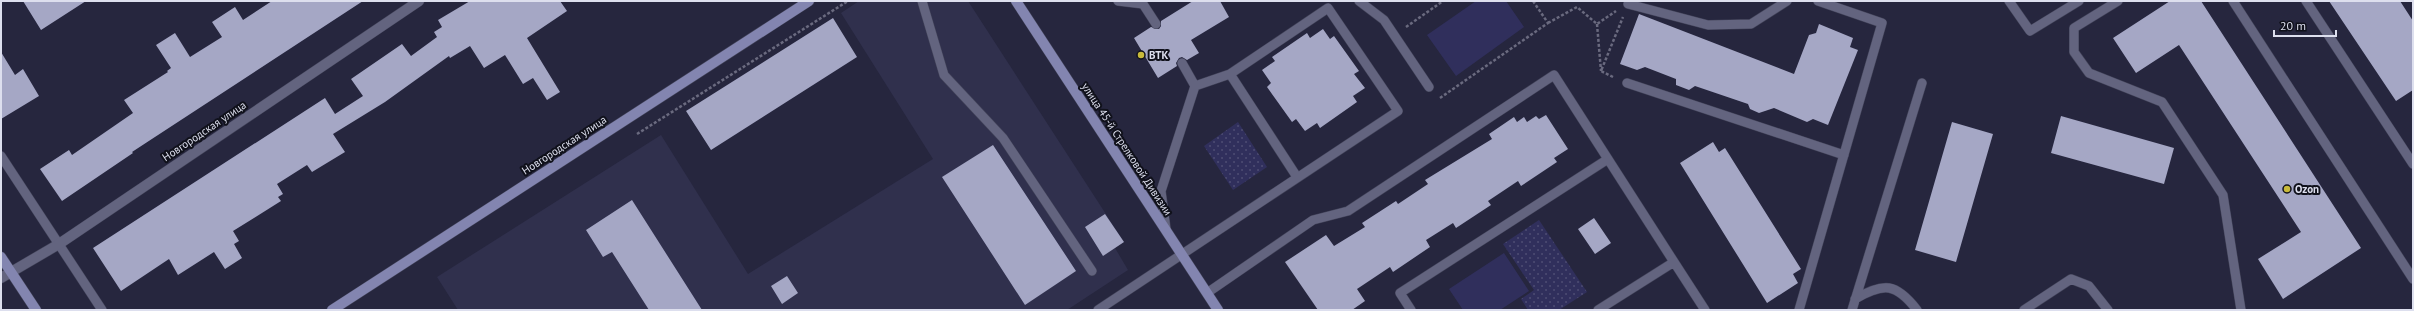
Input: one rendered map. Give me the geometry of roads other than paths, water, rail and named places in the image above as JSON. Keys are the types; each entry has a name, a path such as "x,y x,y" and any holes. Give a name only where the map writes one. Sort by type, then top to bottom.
{"street":[{"name":"Новгородская улица","path":"1,278 12,273 59,244 419,1"},
{"name":"Новгородская улица","path":"332,310 809,1"},
{"name":"улица 45-й Стрелковой Дивизии","path":"1016,1 1218,310"},
{"path":"1,257 36,310"}],"lane":[{"path":"922,1 944,75 1003,138 1092,271"},
{"path":"1118,1 1143,4 1156,24"},
{"path":"1358,1 1384,20 1429,87"},
{"path":"1628,4 1708,25 1715,25 1751,24 1787,1"},
{"path":"1799,310 1882,23 1818,1"},
{"path":"2009,1 2030,31 2079,1"},
{"path":"2118,1 2074,28 2074,52 2089,73 2162,102 2223,195 2241,310"},
{"path":"2232,1 2413,280"},
{"path":"2306,1 2413,164"},
{"path":"1098,310 1182,256 1297,177 1398,111 1328,8 1230,74 1195,86"},
{"path":"1166,230 1161,191 1195,86 1182,63"},
{"path":"1230,74 1297,177"},
{"path":"1207,293 1313,220 1348,211 1554,75 1705,310"},
{"path":"1627,83 1844,155"},
{"path":"1852,310 1922,83"},
{"path":"1,156 102,310"},
{"path":"1411,310 1400,293 1608,159"},
{"path":"1598,310 1674,262"},
{"path":"2024,310 2071,279 2089,286 2108,310"},
{"path":"1855,299 1874,288 1889,288 1904,294 1917,310"}],"place":[{"name":"ВТК","path":"1141,55"},
{"name":"Ozon","path":"2287,189"}]}
